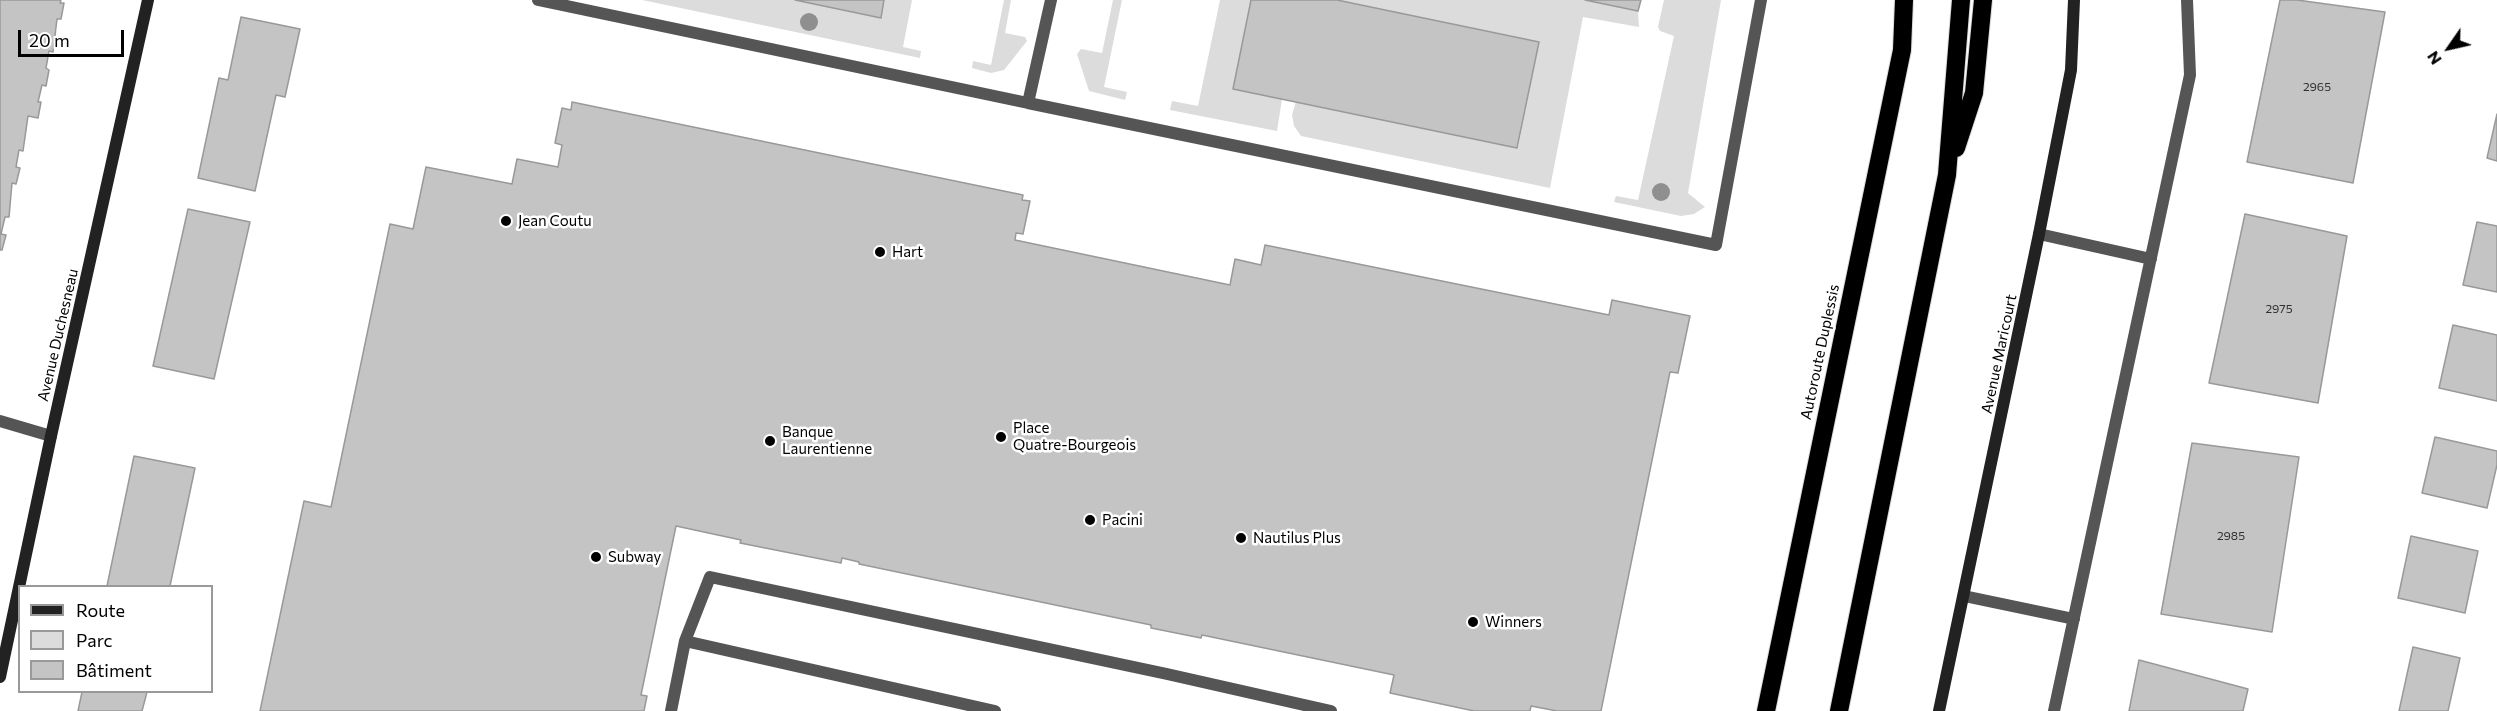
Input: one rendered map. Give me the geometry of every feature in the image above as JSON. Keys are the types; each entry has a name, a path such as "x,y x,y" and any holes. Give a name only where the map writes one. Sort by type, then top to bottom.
{"highway":[{"name":"Autoroute Duplessis","path":"1766,711 1902,50 1904,0"},
{"path":"1839,711 1947,175 1961,0"},
{"path":"1947,175 1974,93 1983,0"}],"street":[{"name":"Avenue Duchesneau","path":"19,585 148,0"},
{"path":"538,0 1716,245 1761,0"},
{"path":"1028,103 1051,0"},
{"name":"Avenue Maricourt","path":"1939,711 2071,70 2074,0"},
{"path":"2054,711 2190,75 2187,0"},
{"path":"2039,234 2151,259"},
{"path":"0,421 51,436"},
{"path":"671,711 685,641 710,577 1331,711"},
{"name":"Avenue Duchesneau","path":"0,677 18,592"},
{"path":"1964,596 2074,619"},
{"path":"685,641 995,711"}],"green space":[{"path":"642,0 795,0 881,17 884,0 912,0 903,47 921,51 920,58"},
{"path":"1004,0 1011,0 1005,33 1025,37 1027,41 1004,70 991,73 972,68 973,61 991,65"},
{"path":"1113,0 1122,0 1104,87 1127,92 1125,100 1089,91 1077,54 1081,49 1102,53"},
{"path":"1220,0 1251,0 1233,89 1282,99 1277,131 1170,110 1172,101 1198,106"},
{"path":"1337,0 1585,0 1638,11 1639,27 1583,17 1550,188 1301,136 1294,126 1292,115 1296,101 1518,148 1539,42"},
{"path":"1664,0 1721,0 1688,193 1705,207 1694,214 1681,216 1614,202 1616,196 1638,200 1674,36 1660,31 1658,27"}],"building":[{"path":"0,0 61,0 60,3 64,3 61,19 57,19 53,52 49,51 46,68 49,70 46,86 42,85 38,102 41,102 38,118 28,116 23,151 19,150 16,167 20,168 16,184 12,183 9,217 5,217 1,234 6,235 2,250 0,250"},
{"path":"795,0 884,0 881,18"},
{"path":"1251,0 1337,0 1539,42 1517,148 1233,89"},
{"path":"1585,0 1641,0 1638,11"},
{"path":"2280,0 2297,0 2385,12 2353,183 2247,162"},
{"path":"241,17 300,29 285,97 276,95 255,191 198,178 219,78 228,80"},
{"name":"Place Quatre-Bourgeois","path":"572,102 1023,195 1022,200 1030,201 1023,234 1016,233 1015,240 1230,285 1235,259 1261,265 1265,245 1609,315 1612,300 1690,316 1678,373 1670,372 1601,711 1557,711 1531,706 1530,711 1474,711 1390,693 1394,675 1202,635 1201,638 1151,628 1151,625 859,564 859,562 842,558 841,563 740,543 741,540 676,526 641,695 647,696 644,711 260,711 304,501 331,507 390,224 413,229 426,167 512,184 517,159 558,167 562,145 555,143 562,108 571,110"},
{"path":"2497,114 2497,161 2487,158"},
{"path":"188,209 250,222 214,379 153,366"},
{"path":"2245,214 2347,236 2318,403 2209,383"},
{"path":"2477,222 2497,226 2497,292 2463,285"},
{"path":"2453,325 2497,335 2497,401 2439,388"},
{"path":"2435,437 2497,451 2497,465 2487,508 2422,493"},
{"path":"2192,443 2299,457 2272,632 2161,614"},
{"path":"134,456 195,468 170,585 107,585"},
{"path":"2411,536 2478,551 2465,613 2398,598"},
{"path":"2413,647 2460,658 2448,711 2399,711"},
{"path":"2139,660 2248,689 2243,711 2129,711"},
{"path":"82,693 147,693 142,711 78,711"}],"place":[{"name":"Jean Coutu","path":"506,221"},
{"name":"Hart","path":"880,252"},
{"name":"Place Quatre-Bourgeois","path":"1001,437"},
{"name":"Banque Laurentienne","path":"770,441"},
{"name":"Pacini","path":"1090,520"},
{"name":"Nautilus Plus","path":"1241,538"},
{"name":"Subway","path":"596,557"},
{"name":"Winners","path":"1473,622"}]}
